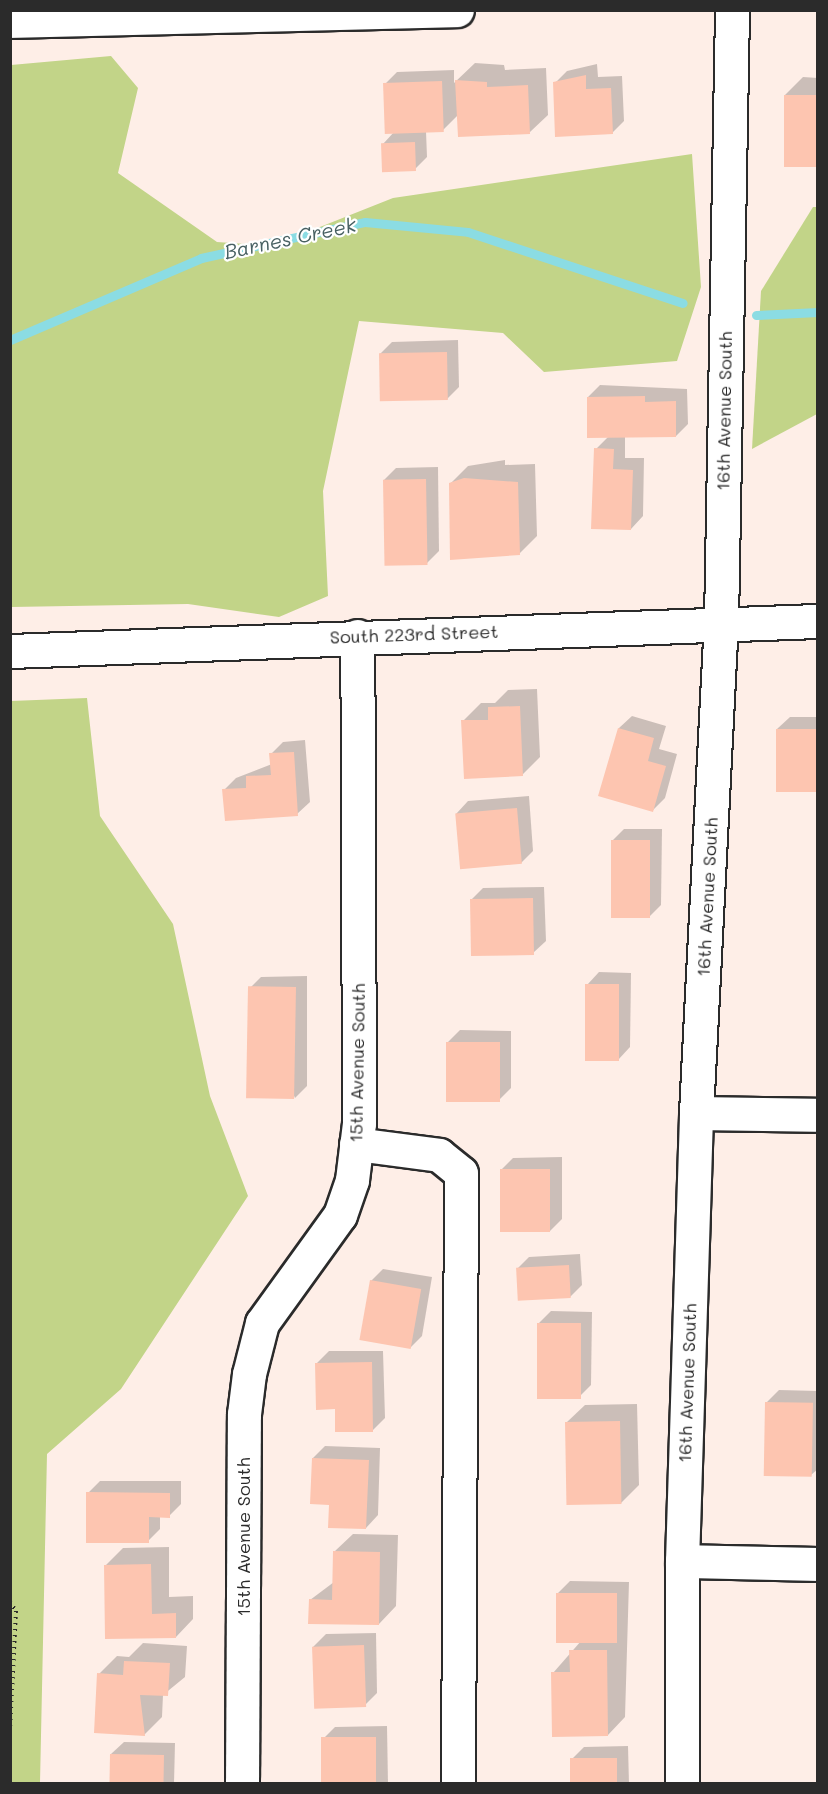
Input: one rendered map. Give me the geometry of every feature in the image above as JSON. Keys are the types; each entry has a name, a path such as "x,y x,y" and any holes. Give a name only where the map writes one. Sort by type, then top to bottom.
{"street":[{"path":"10,21 60,15 457,10"},
{"name":"16th Avenue South","path":"682,1784 682,1561 696,1113 721,622 732,10"},
{"name":"South 223rd Street","path":"10,651 721,622 818,621"},
{"name":"15th Avenue South","path":"242,1784 244,1414 249,1374 262,1323 340,1215 356,1144 357,636"},
{"path":"696,1113 818,1115"},
{"path":"356,1144 440,1155 461,1173 458,1784"},
{"path":"682,1561 818,1564"}],"path":[{"path":"10,1602 16,1611 10,1729"}],"green space":[{"path":"111,56 138,88 118,173 217,242 272,246 393,198 692,154 701,287 677,361 544,372 503,333 359,321 323,491 328,596 279,617 188,604 11,607 11,65"},
{"path":"813,207 818,207 817,414 752,449 761,291"},
{"path":"87,698 100,816 173,924 210,1096 248,1196 121,1389 47,1454 40,1783 11,1783 11,701"}],"building":[{"path":"586,75 586,89 611,88 613,134 555,137 553,82"},
{"path":"455,80 487,82 487,87 528,85 530,134 458,137"},
{"path":"442,81 444,132 385,134 383,83"},
{"path":"784,95 818,95 818,167 784,167"},
{"path":"415,142 416,171 382,172 381,143"},
{"path":"447,352 448,400 380,401 379,353"},
{"path":"645,396 645,402 676,401 676,437 587,438 587,397"},
{"path":"594,448 614,449 613,469 633,470 631,530 591,529"},
{"path":"464,478 518,482 520,555 450,560 449,483"},
{"path":"426,479 428,565 385,566 383,480"},
{"path":"520,706 523,776 464,779 461,720 488,720 488,707"},
{"path":"618,728 654,738 648,761 666,766 653,812 598,796"},
{"path":"776,729 818,729 818,792 776,792"},
{"path":"294,752 298,816 225,821 222,789 246,788 246,776 271,775 269,753"},
{"path":"517,808 522,864 460,869 455,813"},
{"path":"611,840 650,840 650,918 611,918"},
{"path":"533,898 534,955 471,956 470,899"},
{"path":"585,984 619,984 619,1061 585,1061"},
{"path":"248,986 296,987 294,1099 246,1098"},
{"path":"446,1042 500,1042 500,1102 446,1102"},
{"path":"500,1169 550,1169 550,1232 500,1232"},
{"path":"569,1265 571,1298 518,1301 516,1268"},
{"path":"370,1280 421,1289 411,1349 359,1340"},
{"path":"537,1323 581,1323 581,1399 537,1399"},
{"path":"372,1362 373,1432 335,1432 335,1409 316,1410 315,1363"},
{"path":"765,1402 813,1403 812,1477 764,1476"},
{"path":"620,1421 621,1504 566,1505 565,1422"},
{"path":"312,1458 369,1460 366,1529 328,1528 329,1505 310,1504"},
{"path":"86,1492 170,1493 170,1518 149,1517 149,1543 86,1543"},
{"path":"333,1551 380,1552 379,1625 308,1624 309,1599 332,1600"},
{"path":"151,1564 152,1614 176,1613 176,1638 105,1639 104,1565"},
{"path":"556,1593 617,1593 617,1643 556,1643"},
{"path":"364,1645 366,1707 314,1709 312,1647"},
{"path":"569,1650 607,1650 608,1736 552,1737 551,1672 570,1672"},
{"path":"124,1661 170,1663 168,1696 140,1695 145,1736 94,1733 97,1673 123,1675"},
{"path":"321,1737 376,1737 376,1784 321,1784"},
{"path":"110,1754 164,1755 163,1784 109,1784"},
{"path":"570,1758 617,1758 617,1784 570,1784"}],"waterway":[{"name":"Barnes Creek","path":"10,340 201,258 365,222 468,232 683,303"},
{"name":"Barnes Creek","path":"756,315 818,312"}]}
